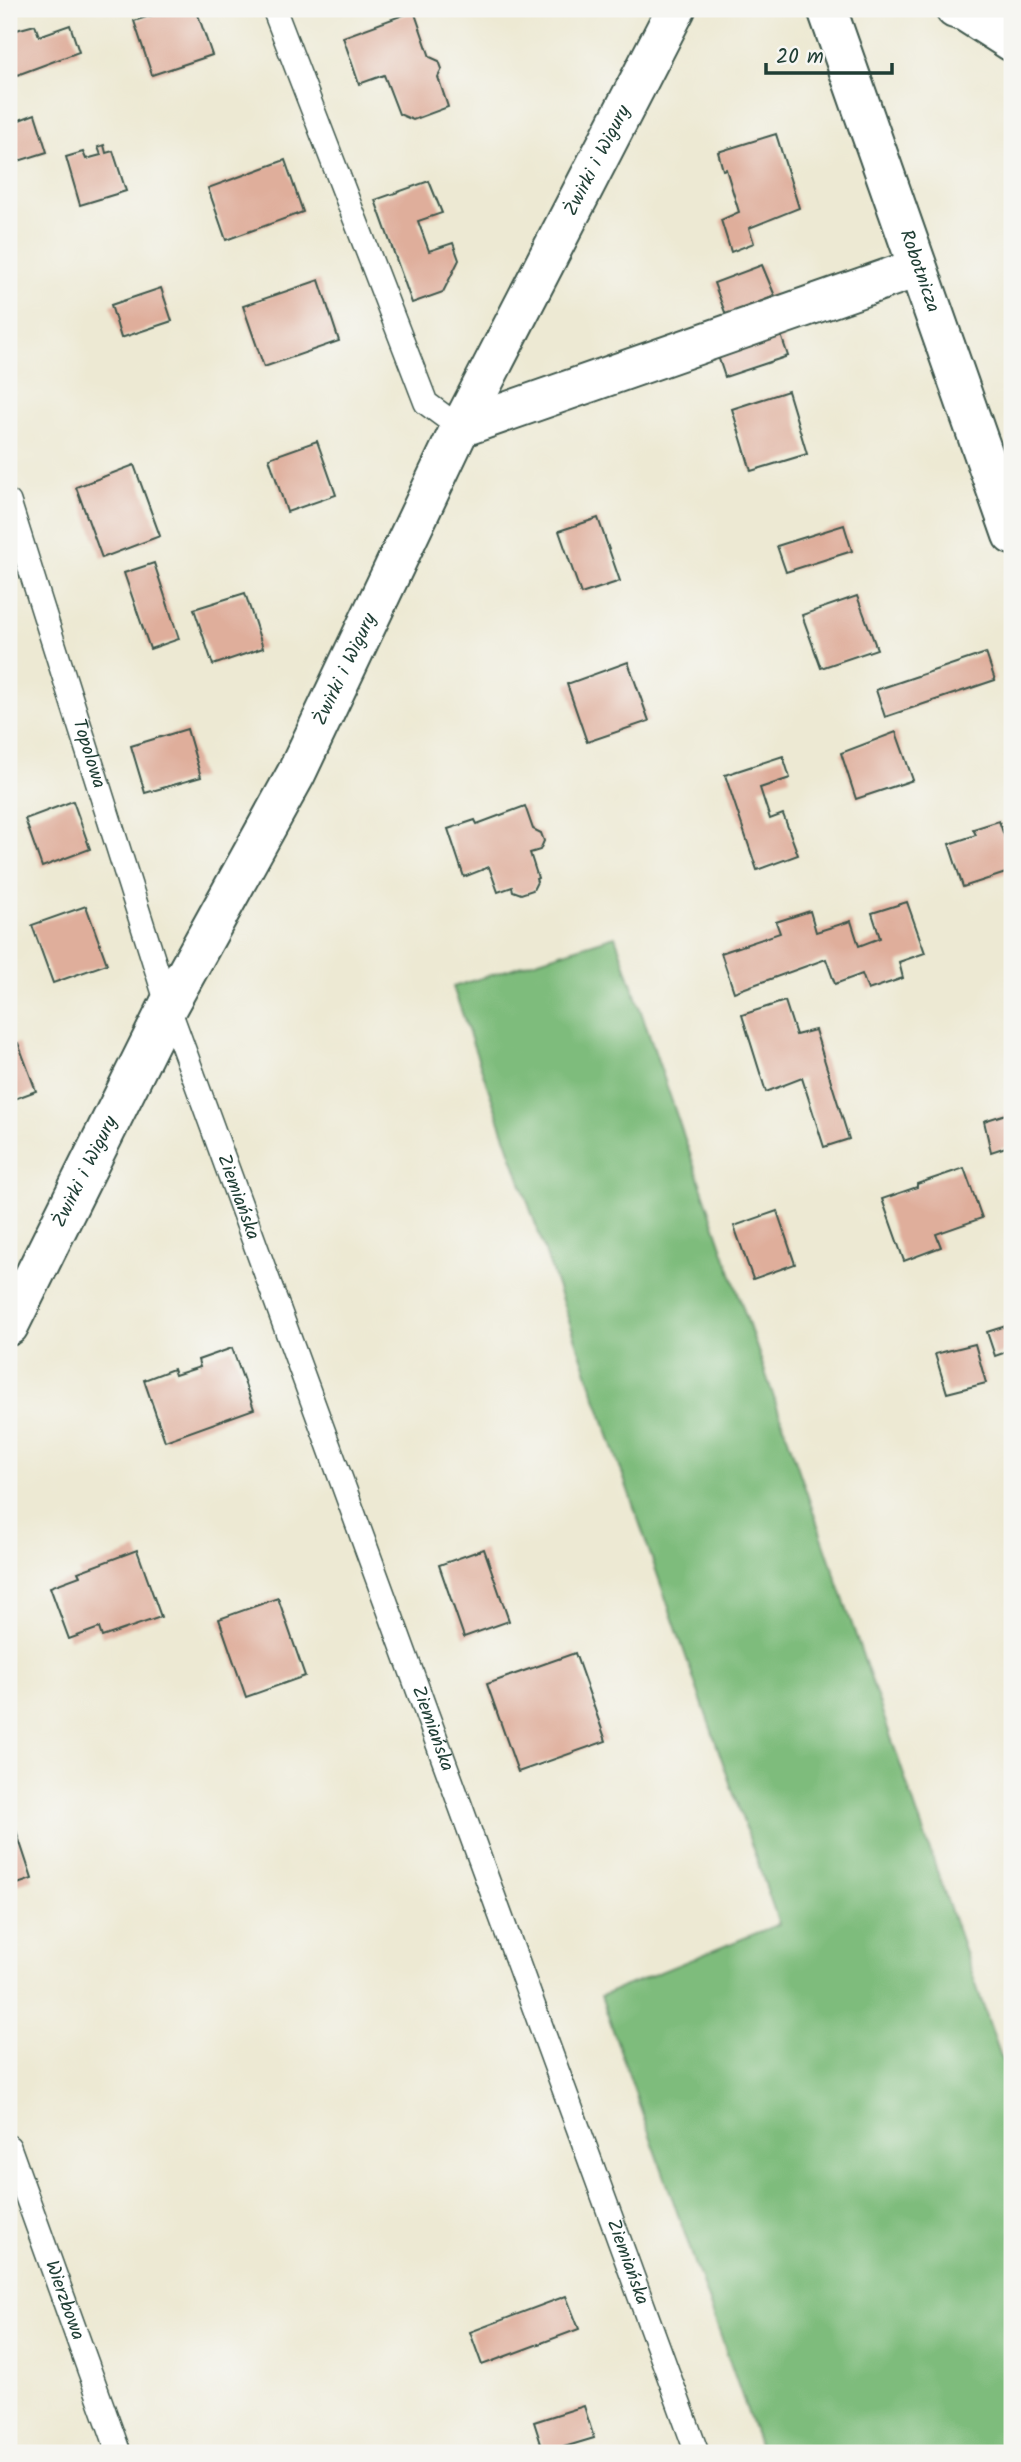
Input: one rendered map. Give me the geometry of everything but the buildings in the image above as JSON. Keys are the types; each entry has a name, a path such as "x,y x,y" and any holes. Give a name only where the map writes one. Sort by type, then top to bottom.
{"street":[{"name":"Żwirki i Wigury","path":"9,1326 168,1006 296,774 460,428 676,9"},
{"path":"955,9 965,12 1012,42"},
{"name":"Robotnicza","path":"833,10 917,268 1012,535"},
{"path":"460,428 917,268"}],"lane":[{"path":"274,9 426,403 460,428"},
{"name":"Topolowa","path":"9,502 168,1006"},
{"name":"Ziemiańska","path":"168,1006 697,2453"},
{"name":"Wierzbowa","path":"9,2147 119,2453"}],"green space":[{"path":"615,936 1012,2089 1012,2453 762,2453 601,1996 779,1924 453,987"}]}
